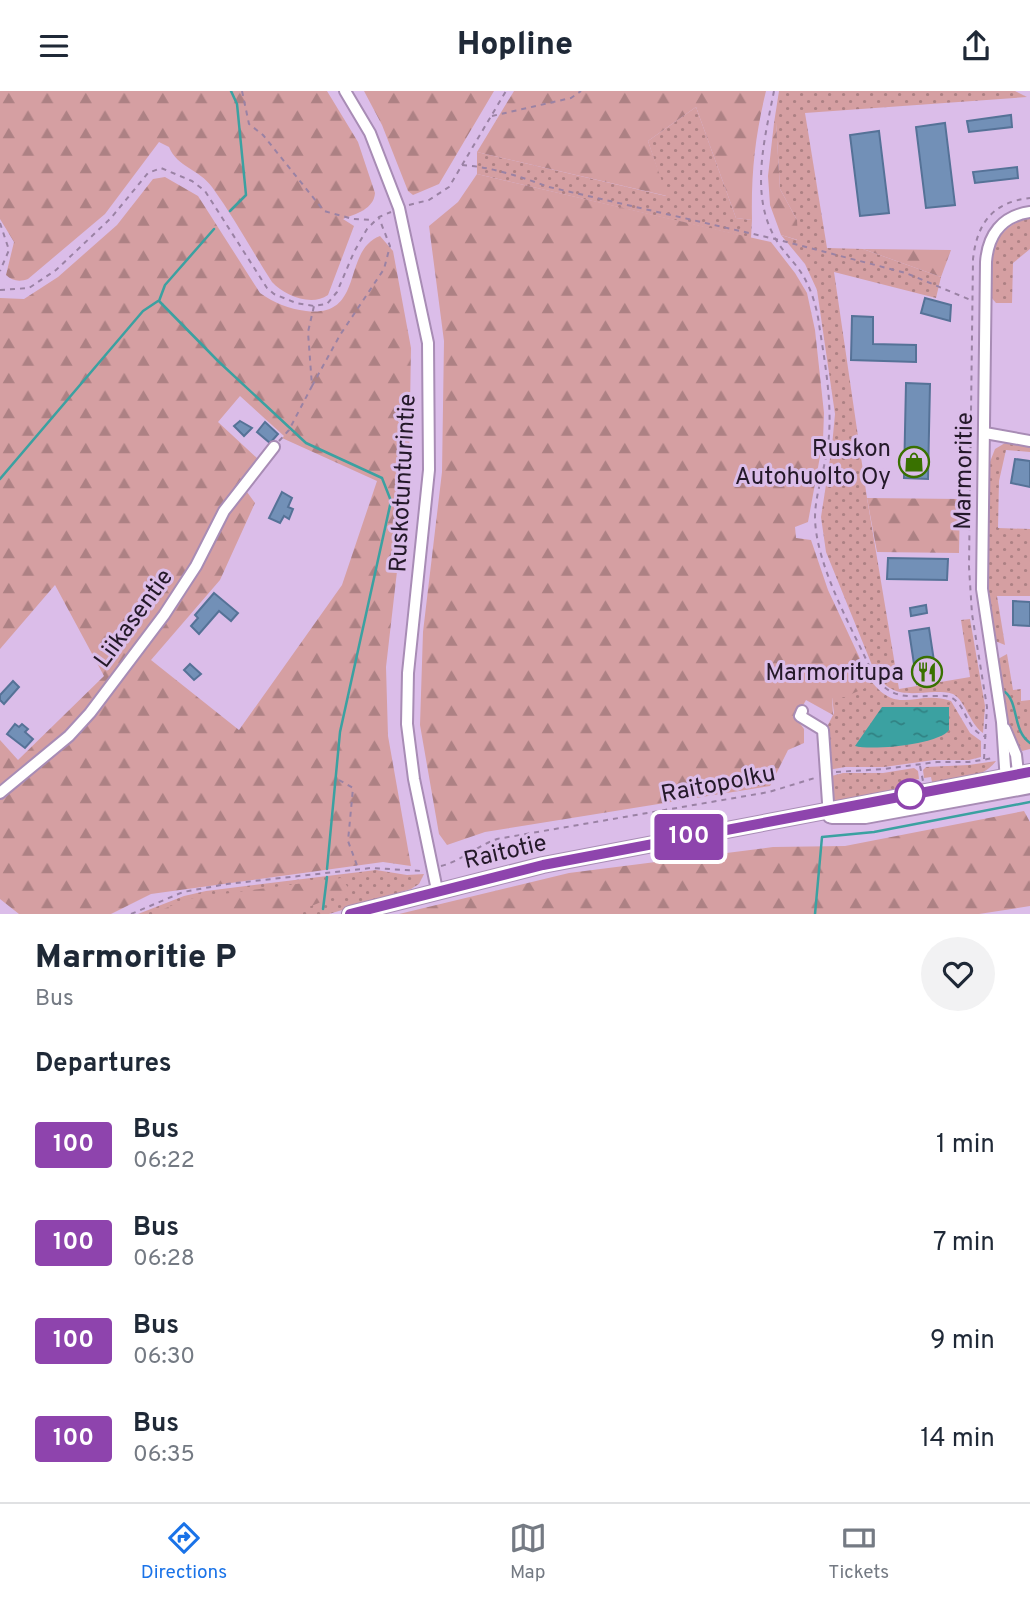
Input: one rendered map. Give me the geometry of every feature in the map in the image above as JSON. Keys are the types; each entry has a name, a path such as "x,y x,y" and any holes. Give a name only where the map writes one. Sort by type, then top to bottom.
{"main road":[{"name":"Raitotie","path":"350,914 543,865 795,818 829,814 865,815 1018,781"}],"street":[{"name":"Ruskotunturintie","path":"345,91 370,133 399,208 428,343 429,470 408,673 407,724 414,779 437,890"},
{"name":"Marmoritie","path":"1018,781 1003,756 1002,722 982,589 986,262 992,236 1002,223 1015,215 1030,212"},
{"path":"985,433 1030,441"},
{"name":"Liikasentie","path":"0,793 69,736 90,713 164,615 196,566 224,510 274,446"},
{"path":"802,712 800,716 823,730 829,814"},
{"name":"Marmoritie","path":"1002,722 1016,755 1018,781"}],"path":[{"path":"242,91 249,124 262,135 324,211 353,219 374,221"},
{"path":"0,290 29,288 56,269 111,218 148,173 161,167 192,181 205,191 267,288 284,299 314,306 327,304 332,299 354,252 374,221 399,208 429,200 449,187 506,91"},
{"path":"491,116 571,98 580,91"},
{"path":"774,91 765,134 761,175 765,219 775,239 803,275 819,321 829,414 828,445 815,518 822,555 874,676 883,688 903,696 947,695 957,701 977,734 986,737"},
{"path":"461,165 517,176 549,187 775,239 906,273 973,301"},
{"path":"274,446 292,426 340,335 383,269 390,246 379,217"},
{"path":"0,223 9,250 0,271"},
{"path":"312,386 308,332 314,306"},
{"name":"Raitopolku","path":"131,914 183,892 207,887 358,869 414,872 432,869 451,864 481,845 497,839 769,792 844,770 969,762 1003,756"},
{"path":"920,765 923,782"},
{"path":"339,780 353,788 348,841 358,869"}],"green space":[{"path":"0,91 327,91 358,142 375,193 374,199 363,210 343,219 354,226 328,295 314,300 298,298 272,282 207,181 177,159 169,147 159,142 105,214 28,279 13,280 6,275 14,242 0,219"},
{"path":"364,91 494,91 439,184 413,195 408,191 382,125"},
{"path":"514,91 766,91 754,155 752,220 736,218 696,107 648,141 667,196 477,152"},
{"path":"779,91 1015,91 1027,97 805,113 827,248 863,249 941,277 936,298 834,272 867,498 899,689 970,677 961,620 970,619 985,706 983,733 953,694 903,693 889,687 876,675 826,552 821,517 835,414 817,290 805,264 781,235 797,240 797,220 780,189 774,123"},
{"path":"696,107 736,218 752,220 751,238 477,174 477,152 666,196 648,141"},
{"path":"776,122 780,189 797,220 798,240 781,235 770,205 768,176"},
{"path":"477,174 771,242 807,293 815,330 824,413 823,440 808,522 795,527 796,538 811,540 828,590 869,678 865,688 845,697 832,698 833,715 806,700 796,718 804,729 804,743 788,750 770,786 485,832 447,845 439,834 420,725 423,632 442,472 444,341 429,226 458,202"},
{"path":"165,177 198,196 260,293 288,307 306,311 325,310 337,304 345,294 360,255 368,244 380,236 393,251 411,348 409,467 386,667 388,736 411,866 383,862 151,894 111,914 19,914 0,899 0,740 18,760 104,676 55,585 0,649 0,298 24,299 58,277 117,225 153,179","holes":["240,396 284,436 282,438 377,481 342,585 239,730 151,660 220,580 255,503 239,481 258,459 218,422"]},
{"path":"1030,217 1030,249 1013,263 1012,303 996,303 990,296 995,248 1006,230"},
{"path":"863,249 951,250 941,277"},
{"path":"1005,443 1030,446 1030,452 1006,450 999,481 998,528 1030,529 1030,596 997,596 1005,645 995,641 987,589 988,467 995,449"},
{"path":"867,498 960,499 959,553 877,552"},
{"path":"1007,654 1013,690 1021,689 1021,701 1030,700 1030,749 1022,751 1011,730 1003,695 998,659"},
{"path":"869,678 879,690 898,700 939,698 951,701 970,733 981,741 981,757 828,770 826,729 834,713 832,697 864,688"},
{"path":"996,761 976,776 932,782 931,777 924,778 923,770 926,767"},
{"path":"914,768 918,771 919,779 902,782 902,788 836,803 832,801 828,777 843,773 883,773"},
{"path":"1024,811 1030,822 1030,906 979,914 399,914 569,873 773,847 845,846"},
{"path":"376,870 407,875 424,874 419,884 411,889 329,914 138,914 184,896 206,891"},
{"path":"341,878 350,890 292,914 152,914 187,899"}],"water":[{"path":"882,707 949,707 949,730 943,735 920,743 876,748 855,746"}],"building":[{"path":"1011,115 1012,127 969,132 967,121"},
{"path":"945,123 955,205 926,208 916,127"},
{"path":"879,131 889,213 860,216 850,135"},
{"path":"1017,167 1018,178 975,183 973,172"},
{"path":"925,298 951,305 950,321 921,313"},
{"path":"852,316 873,317 873,344 916,345 916,362 851,360"},
{"path":"906,383 930,384 928,479 904,478"},
{"path":"240,421 252,428 244,436 234,426"},
{"path":"265,422 278,434 270,443 257,432"},
{"path":"1015,459 1030,461 1030,487 1011,483"},
{"path":"282,492 292,498 288,507 293,509 289,519 284,516 280,523 269,518"},
{"path":"888,558 948,559 947,580 887,579"},
{"path":"214,593 238,613 231,621 219,611 199,634 191,626 198,618 195,615"},
{"path":"1013,601 1030,602 1030,626 1013,625"},
{"path":"926,605 927,613 911,616 910,608"},
{"path":"929,628 937,681 917,684 909,631"},
{"path":"190,664 201,674 194,680 184,670"},
{"path":"13,681 19,687 4,704 0,695"},
{"path":"15,724 19,727 22,724 28,729 25,732 33,739 25,748 7,734"}],"waterway":[{"path":"230,211 246,195 237,104 231,91"},
{"path":"214,229 165,285 159,301 218,361 306,443 382,478 391,501 340,732 327,869"},
{"path":"0,479 143,311 158,301"},
{"path":"1005,692 1012,703 1020,731 1030,743"},
{"path":"815,914 822,837 874,832 1030,802"},
{"path":"323,909 327,877"}],"bus line":[{"name":"100","path":"350,914 543,865 1030,772"}],"place":[{"name":"Ruskon Autohuolto Oy","path":"914,462"},
{"name":"Marmoritupa","path":"927,672"}]}
